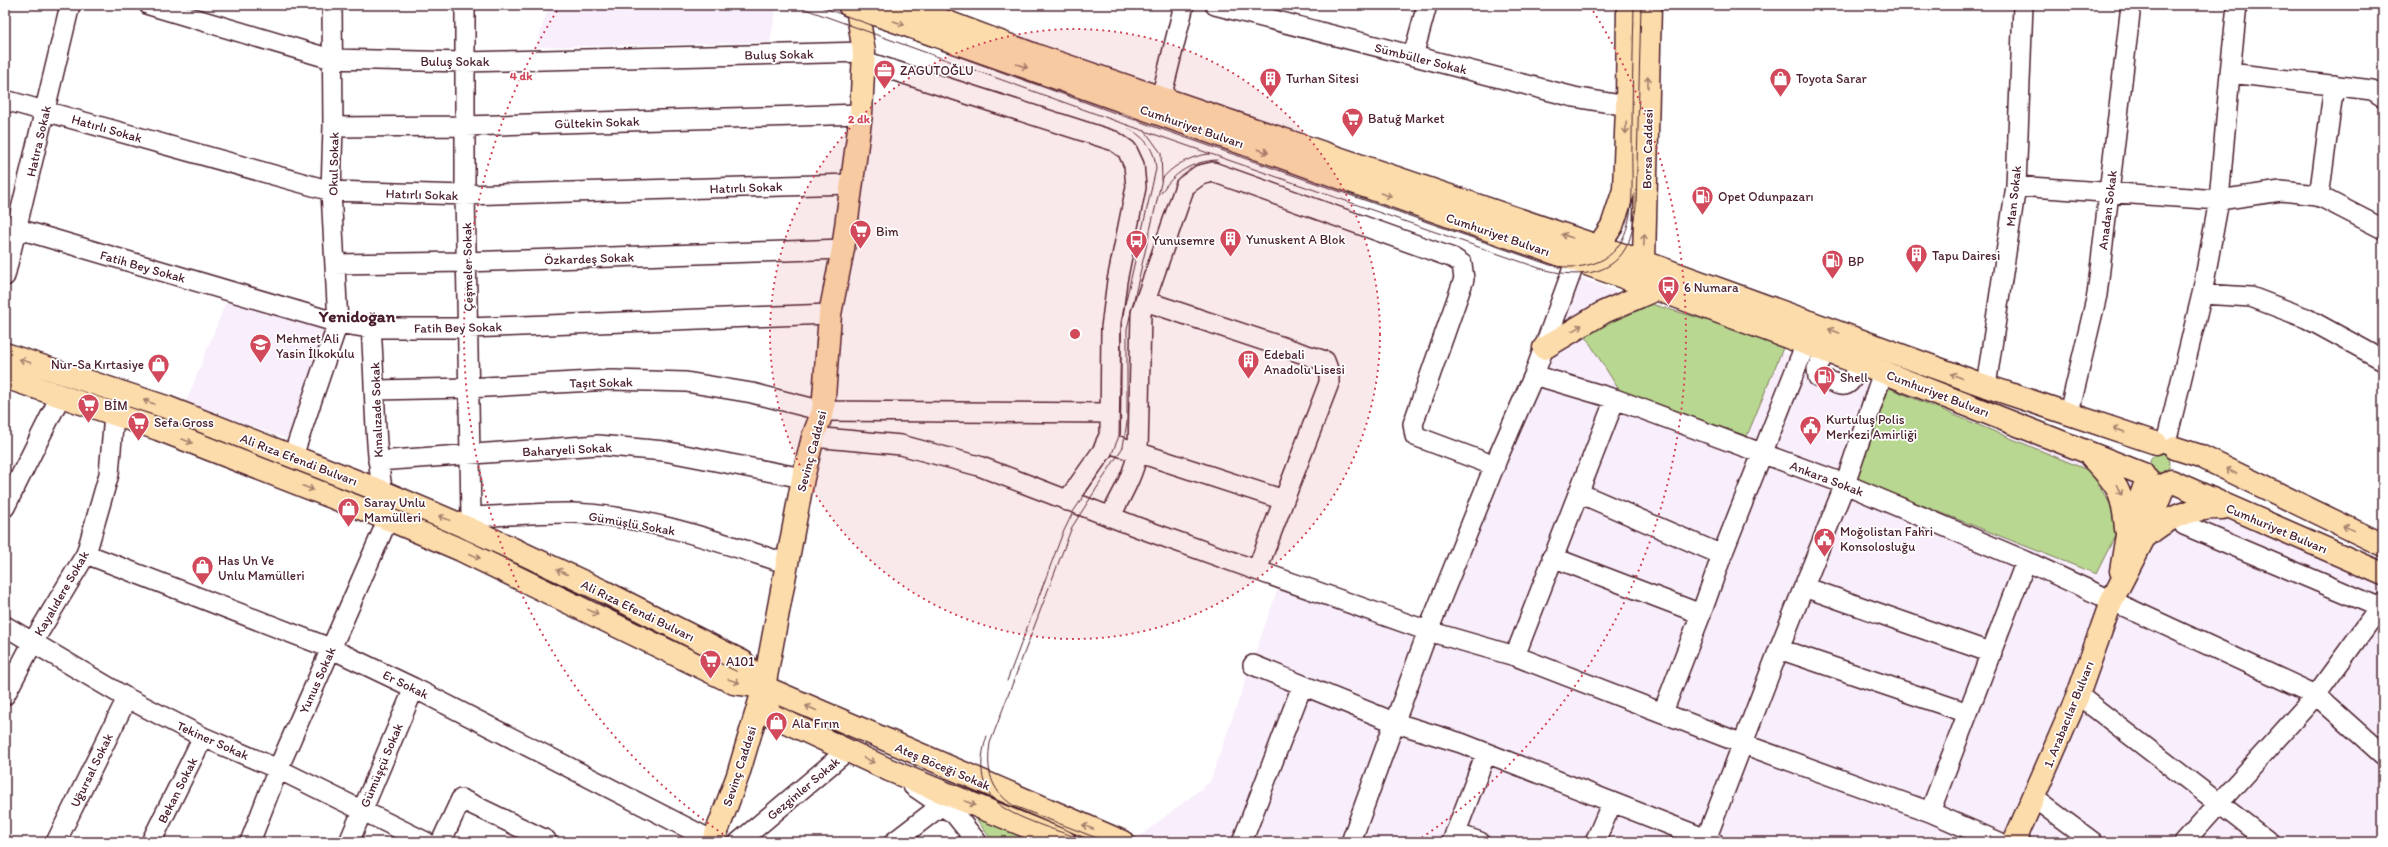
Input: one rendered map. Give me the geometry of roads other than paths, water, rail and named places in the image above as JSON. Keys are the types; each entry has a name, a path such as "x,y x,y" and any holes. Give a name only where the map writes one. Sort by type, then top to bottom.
{"main road":[{"name":"Cumhuriyet Bulvarı","path":"902,5 1035,55 1644,262 1986,386 2200,456 2383,545"},
{"name":"Borsa Caddesi","path":"1598,247 1612,226 1624,190 1628,5"},
{"name":"Borsa Caddesi","path":"1644,262 1650,5"},
{"name":"Cumhuriyet Bulvarı","path":"854,6 1576,262 1615,274 1860,363 2228,508 2383,574"},
{"name":"Sevinç Caddesi","path":"714,841 738,775 764,687 788,564 802,478 823,411 830,314 843,249 861,114 864,56 854,6"},
{"path":"1615,274 1644,262"},
{"path":"1544,348 1604,312 1657,289"},
{"name":"Ali Rıza Efendi Bulvarı","path":"5,354 166,407 381,491 469,523 743,662 764,687"},
{"name":"Ali Rıza Efendi Bulvarı","path":"5,377 114,414 388,519 461,550 734,683 764,687"},
{"path":"2166,445 2181,460 2180,472 2156,479 2140,464 2141,456 2144,450 2166,445"},
{"path":"2084,451 2112,479 2122,494 2136,536 2179,514 2209,507 2228,508"},
{"name":"1. Arabacılar Bulvarı","path":"2014,842 2078,695 2156,479"},
{"name":"Ateş Böceği Sokak","path":"764,687 885,741 1123,842"},
{"name":"Ateş Böceği Sokak","path":"764,687 769,714 889,770 943,802 1065,842"},
{"path":"885,741 901,752 943,802"}],"street":[{"name":"Hatıra Sokak","path":"5,276 11,227 45,110 70,5"},
{"name":"Buluş Sokak","path":"149,5 332,59 465,62 864,56 1114,142 1127,150 1134,165 1136,187 1117,281 1112,320 1109,413 1110,433 1103,450 1067,501"},
{"name":"Okul Sokak","path":"332,5 332,191 338,323"},
{"name":"Çeşmeler Sokak","path":"464,5 465,195 470,455 469,523"},
{"path":"1161,98 1184,5"},
{"name":"Sümbüller Sokak","path":"1215,5 1574,97 1627,106"},
{"path":"1413,56 1427,5"},
{"name":"Man Sokak","path":"1986,386 2016,186 2023,5"},
{"name":"Anadan Sokak","path":"2068,413 2097,295 2131,5"},
{"path":"2166,445 2202,294 2219,200 2237,5"},
{"path":"2230,74 2372,90 2383,97"},
{"path":"2320,196 2334,85"},
{"name":"Hatırlı Sokak","path":"5,100 332,191 465,195 851,184"},
{"name":"Gültekin Sokak","path":"333,127 465,126 861,114"},
{"path":"1110,517 1127,485 1135,466 1138,452 1141,313 1185,186 1200,175 1213,172 1453,258 1462,264 1464,278 1413,424 1415,436 1495,466"},
{"path":"2016,186 2219,200 2281,191 2320,196 2383,230"},
{"name":"Fatih Bey Sokak","path":"11,227 338,323 371,328 468,328 830,314"},
{"path":"1351,842 1396,723 1428,631 1495,466 1534,375 1576,262 1598,247"},
{"name":"Özkardeş Sokak","path":"335,264 466,262 843,249"},
{"path":"2202,294 2252,297 2306,318 2383,360"},
{"path":"1145,301 1325,361 1330,372 1329,383 1257,570"},
{"path":"293,456 338,323"},
{"name":"Kınalızade Sokak","path":"371,328 376,390 378,460 381,491 388,519"},
{"path":"1663,712 1762,453 1816,347"},
{"path":"1253,665 1396,723 1486,753 1708,841 1779,649 1845,484 1883,372"},
{"name":"Ankara Sokak","path":"1534,375 1615,399 1845,484 2026,560 2115,593 2316,695 2383,755"},
{"name":"Taşıt Sokak","path":"376,390 468,388 611,380 686,382 752,393 823,411 1109,413"},
{"path":"5,507 61,396"},
{"path":"1515,656 1552,557 1580,493 1615,399"},
{"name":"Kayalıdere Sokak","path":"5,695 33,642 86,554 109,474 114,414"},
{"path":"814,437 901,445 979,466 1110,517 1428,631 1515,656 1744,744 1930,812 1999,842"},
{"path":"1106,442 1284,500"},
{"name":"Baharyeli Sokak","path":"378,460 470,455 598,445 664,451 802,478"},
{"path":"1580,493 1722,555"},
{"name":"Gümüşlü Sokak","path":"469,523 574,513 632,520 696,535 788,564"},
{"name":"Yunus Sokak","path":"250,842 278,769 388,519"},
{"path":"2184,525 2382,606 2316,695 2221,803 2184,842"},
{"name":"Er Sokak","path":"86,554 330,648 414,688 714,841"},
{"path":"1552,557 1701,614"},
{"path":"1930,812 1992,653 2026,560"},
{"path":"1804,587 1992,653"},
{"name":"Tekiner Sokak","path":"5,626 127,698 203,737 278,769 426,842"},
{"path":"1779,649 1968,714"},
{"path":"1242,842 1302,686"},
{"name":"Gümüşçü Sokak","path":"349,842 414,688"},
{"path":"2078,695 2221,803 2269,842"},
{"name":"Uğursal Sokak","path":"56,842 127,698"},
{"name":"Bekan Sokak","path":"151,842 203,737"},
{"name":"Gezginler Sokak","path":"739,842 848,750"},
{"path":"1480,842 1454,838 1486,753"},
{"path":"2034,798 2093,842"},
{"path":"441,842 461,799 546,840 545,842"},
{"path":"894,842 943,802 977,842"},
{"path":"1595,842 1612,802"}],"tram line":[{"path":"794,5 1113,120 1539,268 1578,274 1603,269 1613,263 1622,253 1632,233 1636,207 1641,5"},
{"path":"816,5 1115,113 1550,265 1570,267 1590,264 1600,261 1608,256 1616,249 1622,240 1629,218 1632,194 1634,5"},
{"path":"1007,681 1062,535 1073,512 1111,456 1119,436 1121,322 1156,169 1152,150 1140,136 1129,129"},
{"path":"1107,842 1014,806 1006,800 995,786 992,779 989,753 990,743 1072,527 1123,447 1127,422 1127,329 1162,179 1161,153 1145,131"},
{"path":"1161,181 1170,171 1182,162 1210,154"},
{"path":"1161,193 1171,180 1184,169 1200,163 1217,160"},
{"path":"987,736 983,752 982,769 985,786 994,800 1002,807 1025,819 1090,842"}],"place":[{"name":"ZAGUTOĞLU","path":"884,90"},
{"name":"Turhan Sitesi","path":"1271,98"},
{"name":"Toyota Sarar","path":"1781,98"},
{"name":"Batuğ Market","path":"1353,138"},
{"name":"Opet Odunpazarı","path":"1703,216"},
{"name":"Bim","path":"861,250"},
{"name":"Yunuskent A Blok","path":"1230,258"},
{"name":"Yunusemre","path":"1136,260"},
{"name":"Tapu Dairesi","path":"1917,274"},
{"name":"BP","path":"1833,280"},
{"name":"6 Numara","path":"1669,306"},
{"name":"Mehmet Ali Yasin İlkokulu","path":"260,364"},
{"name":"Edebali Anadolu Lisesi","path":"1249,380"},
{"name":"Nur-Sa Kırtasiye","path":"159,384"},
{"name":"Shell","path":"1824,396"},
{"name":"BİM","path":"89,424"},
{"name":"Sefa Gross","path":"139,442"},
{"name":"Kurtuluş Polis Merkezi Amirliği","path":"1810,446"},
{"name":"Saray Unlu Mamülleri","path":"348,528"},
{"name":"Moğolistan Fahri Konsolosluğu","path":"1824,558"},
{"name":"Has Un Ve Unlu Mamülleri","path":"202,586"},
{"name":"A101","path":"711,680"},
{"name":"Ala Fırın","path":"777,742"}],"district":[{"name":"Yenidoğan","path":"357,316"}]}
